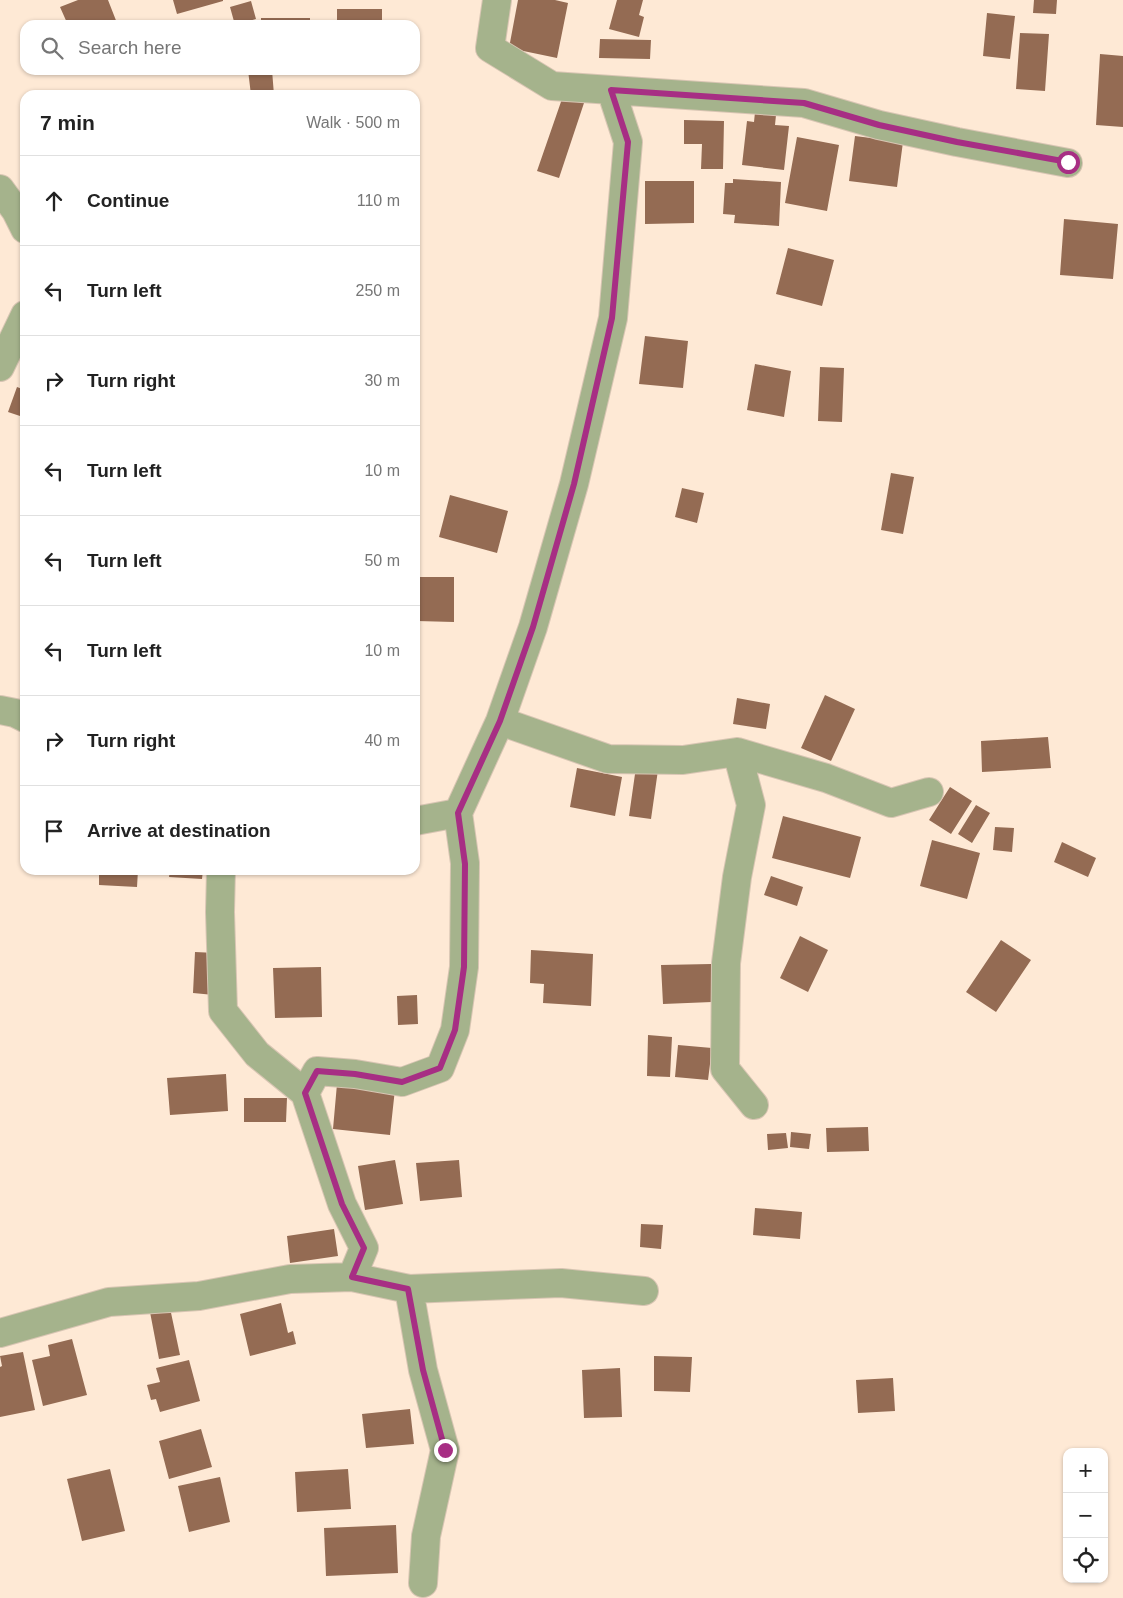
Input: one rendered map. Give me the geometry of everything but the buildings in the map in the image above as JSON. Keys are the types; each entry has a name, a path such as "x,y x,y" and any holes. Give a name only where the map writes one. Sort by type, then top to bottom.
{"street":[{"path":"497,0 490,48 552,86 804,103 879,125 957,142 1068,162"},
{"path":"305,1093 317,1071 355,1074 402,1082 440,1068 455,1030 464,967 465,864 458,813 500,721 533,627 571,493 612,318 628,142 611,90"},
{"path":"0,189 20,218"},
{"path":"0,367 20,325"},
{"path":"0,710 20,716"},
{"path":"500,721 608,759 683,760 737,752 826,778 891,803 929,792"},
{"path":"737,752 751,805 737,877 726,963 725,1069 754,1105"},
{"path":"420,820 458,813"},
{"path":"221,875 223,1011 257,1054 305,1093 342,1204 364,1248 352,1277"},
{"path":"0,1333 109,1302 199,1296 290,1279 352,1277 408,1289 561,1283 644,1291"},
{"path":"408,1289 423,1370 445,1450 426,1536 422,1583"}],"route":[{"path":"445,1450 423,1370 408,1289 352,1277 364,1248 342,1204 305,1093 317,1071 355,1074 402,1082 440,1068 455,1030 464,967 465,864 458,813 500,721 533,627 574,484 612,318 628,142 611,90 804,103 879,125 957,142 1068,162"}]}
